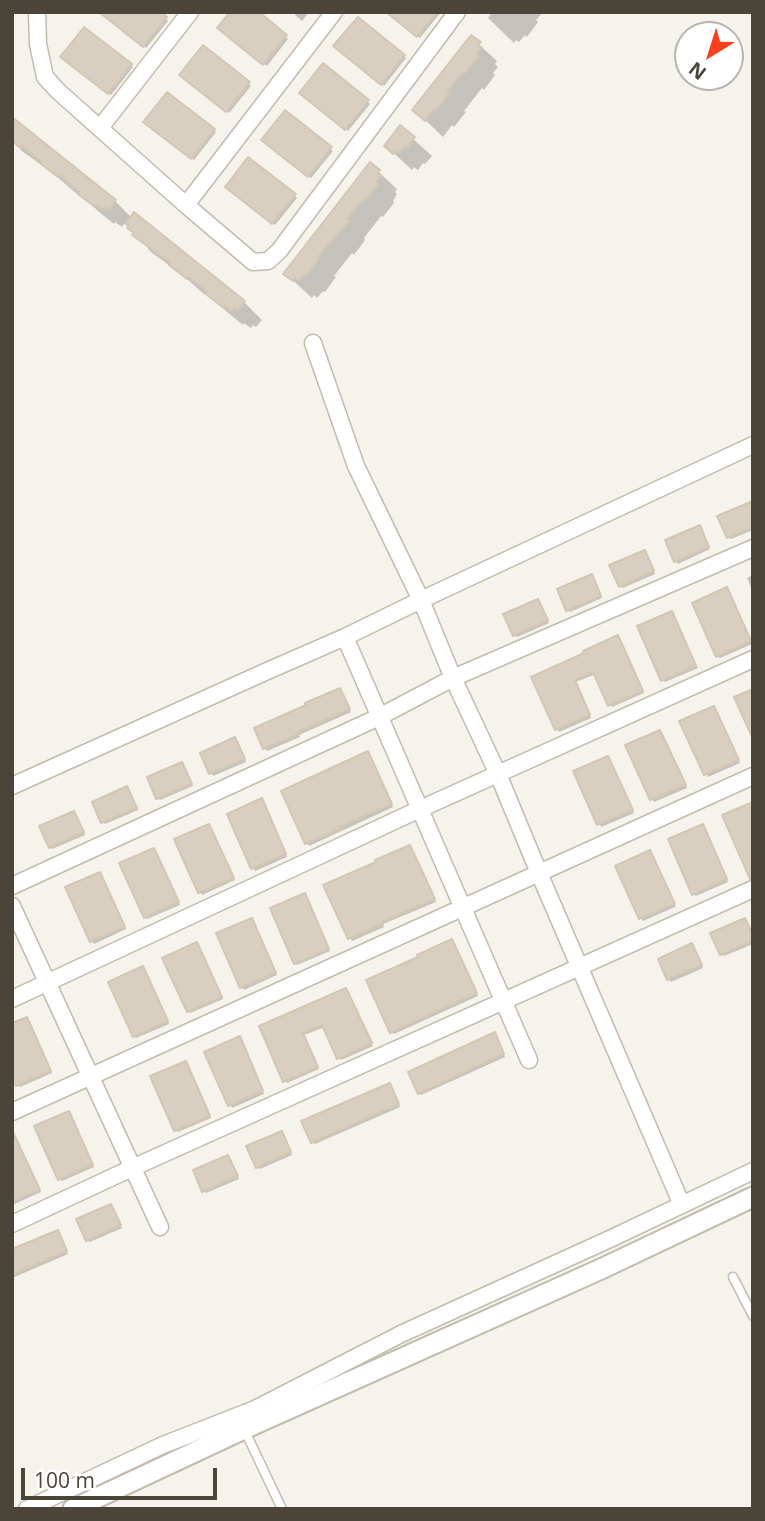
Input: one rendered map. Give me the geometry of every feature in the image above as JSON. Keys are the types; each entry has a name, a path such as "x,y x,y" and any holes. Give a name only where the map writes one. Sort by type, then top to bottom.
{"street":[{"path":"37,12 38,44 45,76 59,92 253,262 268,261 279,251 457,12"},
{"path":"100,128 190,12"},
{"path":"186,205 334,12"},
{"path":"313,343 356,466 421,600 453,678 498,774 682,1205"},
{"path":"12,786 252,677 345,638 753,445"},
{"path":"12,886 379,717 453,678 753,548"},
{"path":"345,638 529,1060"},
{"path":"12,999 420,809 753,659"},
{"path":"12,1112 753,776"},
{"path":"12,1224 753,889"},
{"path":"12,906 160,1227"},
{"path":"27,1509 163,1445 254,1409 401,1334 753,1171"},
{"path":"73,1509 753,1197"}],"lane":[{"path":"733,1277 748,1296 753,1316"},
{"path":"244,1429 282,1509"}],"building":[{"path":"99,12 161,12 167,17 143,47"},
{"path":"230,12 259,12 287,35 263,65 217,28"},
{"path":"386,12 437,12 417,37"},
{"path":"358,17 405,55 381,85 333,46"},
{"path":"84,27 132,64 108,94 60,57"},
{"path":"471,35 481,42 478,45 482,48 476,54 479,56 425,121 412,110"},
{"path":"203,45 250,82 226,112 179,75"},
{"path":"323,63 369,100 345,130 299,93"},
{"path":"167,92 215,129 191,159 143,122"},
{"path":"285,110 332,147 308,177 261,140"},
{"path":"12,117 116,200 109,210 106,207 103,210 97,205 95,207 60,175 58,177 22,146 21,148 12,141"},
{"path":"400,125 415,137 407,148 405,146 399,153 396,151 393,154 384,146"},
{"path":"248,157 296,194 272,224 225,187"},
{"path":"370,162 380,170 378,173 381,175 376,182 378,184 365,201 363,199 347,219 349,221 318,257 320,258 306,276 304,274 299,281 295,278 293,281 283,274"},
{"path":"134,212 245,301 238,311 234,308 232,311 226,306 224,308 188,277 187,279 169,265 171,263 132,235 134,233 127,228 129,224 126,222"},
{"path":"753,501 753,527 727,538 717,516"},
{"path":"700,525 709,547 674,562 665,540"},
{"path":"645,550 654,571 619,587 609,565"},
{"path":"592,574 601,596 566,611 557,589"},
{"path":"727,587 751,641 716,657 692,603"},
{"path":"538,599 548,620 513,636 503,614"},
{"path":"672,611 696,666 661,681 637,626"},
{"path":"618,635 643,691 608,706 593,672 575,680 590,715 555,730 531,677"},
{"path":"340,688 350,709 263,749 254,728"},
{"path":"753,689 753,739 734,697"},
{"path":"714,706 739,760 704,775 679,721"},
{"path":"660,730 686,785 650,800 625,745"},
{"path":"235,737 245,759 209,774 200,753"},
{"path":"368,751 392,804 305,844 281,791"},
{"path":"608,756 633,810 597,825 573,771"},
{"path":"182,762 192,784 156,799 147,777"},
{"path":"127,786 137,808 101,823 92,802"},
{"path":"262,798 286,854 251,869 227,814"},
{"path":"753,802 753,879 750,879 722,815"},
{"path":"74,811 84,832 49,848 39,826"},
{"path":"209,824 234,878 198,893 174,839"},
{"path":"703,824 727,879 692,895 668,839"},
{"path":"410,845 435,899 348,939 323,885"},
{"path":"154,848 179,902 144,918 119,863"},
{"path":"650,850 675,904 639,919 615,866"},
{"path":"100,872 125,927 90,942 65,887"},
{"path":"305,893 329,949 294,964 270,908"},
{"path":"252,918 276,973 240,988 216,933"},
{"path":"745,918 753,941 720,955 710,933"},
{"path":"452,939 477,993 390,1033 366,980"},
{"path":"197,942 222,997 187,1012 162,958"},
{"path":"692,943 702,965 667,980 658,959"},
{"path":"143,966 168,1021 133,1037 108,982"},
{"path":"346,988 372,1043 337,1059 322,1025 303,1033 318,1067 283,1082 259,1026"},
{"path":"27,1017 51,1071 16,1086 12,1078 12,1023"},
{"path":"495,1032 504,1054 418,1094 408,1072"},
{"path":"240,1036 263,1091 228,1106 204,1052"},
{"path":"186,1061 210,1116 174,1131 150,1076"},
{"path":"390,1083 399,1104 311,1143 301,1121"},
{"path":"69,1111 93,1165 58,1180 34,1126"},
{"path":"12,1130 40,1190 12,1202"},
{"path":"282,1131 291,1152 256,1168 246,1146"},
{"path":"228,1155 238,1176 202,1192 193,1170"},
{"path":"111,1204 121,1225 86,1241 76,1219"},
{"path":"58,1230 67,1251 12,1275 12,1249"}]}
